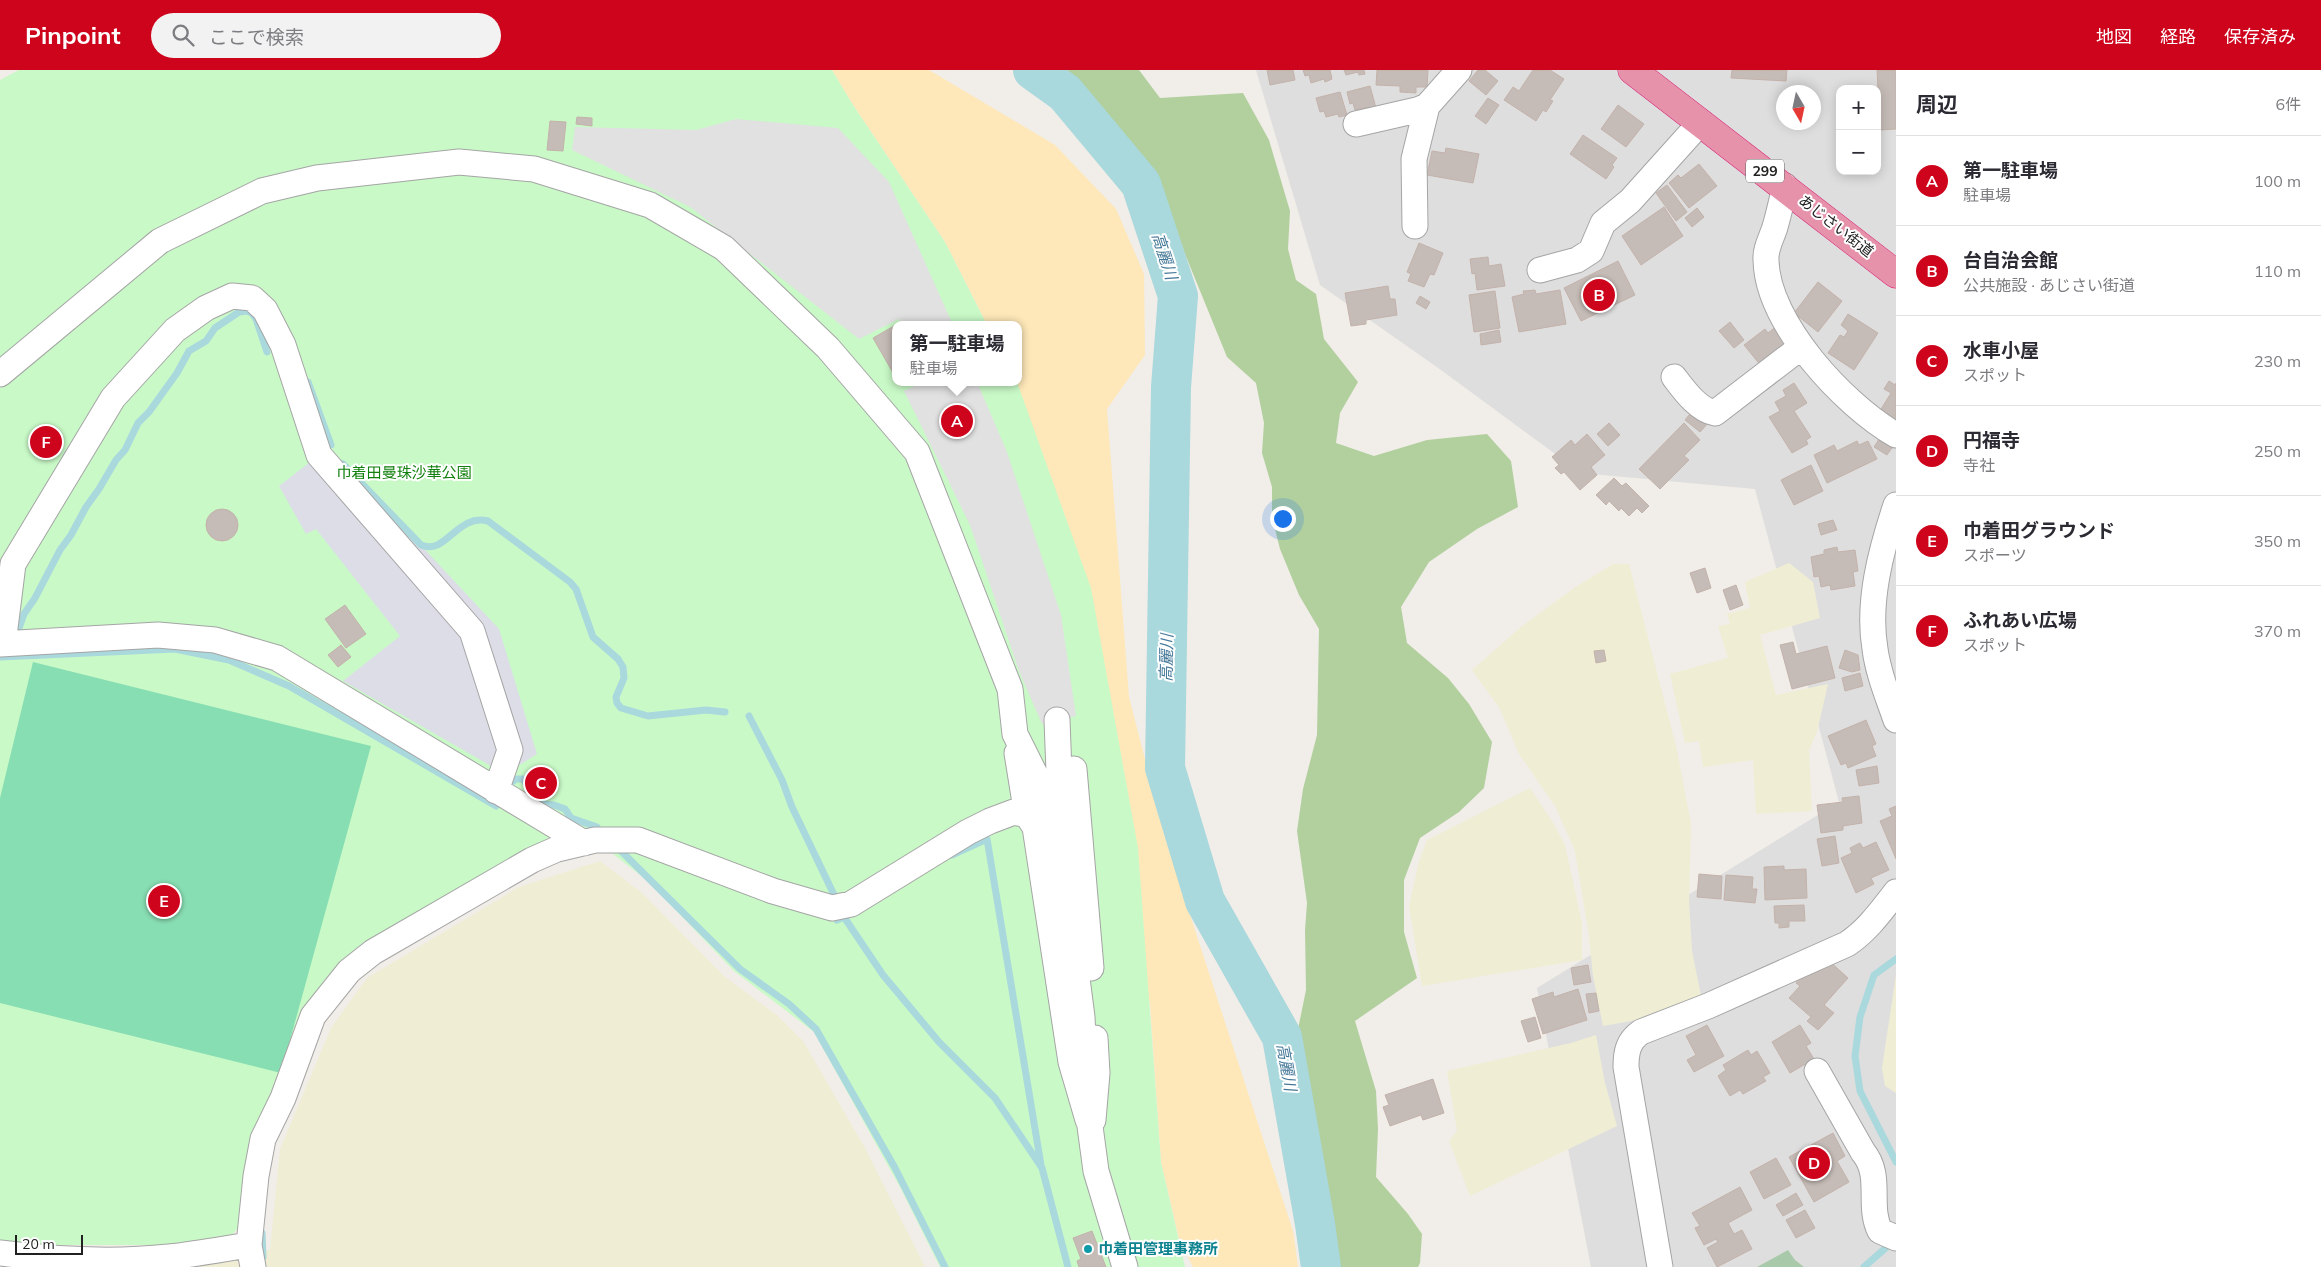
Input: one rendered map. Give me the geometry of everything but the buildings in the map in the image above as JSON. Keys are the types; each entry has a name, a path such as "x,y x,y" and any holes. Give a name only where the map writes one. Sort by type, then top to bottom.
{"highway":[{"name":"あじさい街道","path":"1632,70 1785,186 1896,274"}],"street":[{"path":"1356,124 1427,106 1459,70"},
{"path":"1416,226 1414,159 1427,106"},
{"path":"1540,270 1577,260 1591,251 1603,223 1630,201 1701,122"},
{"path":"0,374 160,241 262,191 317,178 459,162 534,169 650,205 724,248 828,348 917,452 1010,689 1026,815 1035,827 1071,1062 1090,1132"},
{"path":"1785,186 1765,257 1767,278 1775,300 1801,347 1840,391 1874,421 1896,435"},
{"path":"496,791 510,750 472,631 319,455 283,345 266,310 252,298 232,296 206,308 175,330 112,398 13,564 2,644 158,635 215,640 277,658 496,791 584,843"},
{"path":"1674,377 1687,393 1708,412 1716,413 1801,347"},
{"path":"1896,505 1877,580 1873,610 1875,649 1885,689 1896,720"},
{"path":"1090,1132 1097,1073 1087,903 1063,719 1060,847 1082,1017 1090,1132 1096,1171 1125,1267"},
{"path":"1015,734 1047,798 1060,847"},
{"path":"0,1253 46,1258 93,1260 251,1256 256,1176 263,1139 283,1098 313,1016 349,971 373,952 524,864 558,849 595,840 638,840 773,891 832,908 851,904 968,832 988,822 1014,812 1026,815"},
{"path":"1660,1267 1626,1067 1626,1054 1633,1038 1641,1032 1708,1006 1847,944 1871,924 1896,892"},
{"path":"1817,1071 1863,1152 1870,1160 1876,1186 1873,1197 1876,1223 1880,1231 1896,1238"}],"shaded area":[{"path":"1256,70 1896,70 1896,1267 1591,1267 1537,988 1839,802 1755,489 1581,473 1441,370 1320,285"},
{"path":"736,119 838,128 889,182 951,321 900,321 899,319 859,339 690,207 572,150 575,127 696,130"},
{"path":"915,386 979,386 1007,452 1061,615 1076,716 1042,724 1019,671 970,525 904,391"},
{"path":"331,449 499,629 537,754 505,774 343,681 400,636 316,529 306,534 279,486 319,455"}],"green space":[{"name":"巾着田曼珠沙華公園","path":"19,70 832,70 853,105 945,242 985,321 892,321 892,386 1018,386 1091,588 1138,848 1161,1162 1185,1267 940,1267 901,1189 814,1032 734,971 649,882 612,853 567,843 335,977 243,1222 232,1235 215,1240 175,1245 53,1245 0,1242 0,80"},
{"path":"1051,70 1139,70 1160,98 1243,93 1269,140 1290,211 1288,249 1296,280 1316,294 1324,339 1358,382 1340,413 1336,443 1374,456 1427,440 1487,434 1511,461 1518,507 1477,529 1429,562 1401,607 1407,643 1448,678 1469,704 1492,742 1484,788 1459,812 1420,838 1404,880 1404,932 1417,978 1355,1021 1376,1091 1378,1129 1376,1177 1408,1214 1422,1234 1420,1263 1418,1267 1341,1267 1327,1242 1329,1216 1312,1099 1298,1070 1296,1039 1306,990 1305,930 1307,903 1297,831 1303,789 1317,735 1319,629 1299,595 1280,549 1272,517 1272,487 1262,453 1264,423 1256,383 1227,357 1185,254 1161,187 1087,100"},
{"path":"1789,563 1813,582 1820,618 1760,635 1776,695 1828,684 1817,732 1809,750 1812,811 1756,814 1753,760 1703,767 1699,741 1685,743 1670,674 1728,658 1718,626 1730,624 1727,614 1750,608 1745,582"},
{"path":"1613,564 1629,564 1677,750 1691,824 1689,902 1692,951 1701,996 1653,1017 1603,1026 1593,976 1589,936 1575,851 1555,806 1519,754 1500,709 1472,670 1521,627 1574,588"},
{"path":"33,662 371,746 281,1073 0,1003 0,798"},
{"path":"1530,788 1554,824 1565,845 1582,923 1582,960 1422,986 1409,906 1419,861 1427,840"},
{"path":"600,861 642,893 724,976 778,1016 803,1041 865,1148 925,1267 130,1267 270,1250 280,1149 331,1028 367,978 519,887"},
{"path":"1896,975 1896,1093 1885,1086 1882,1068"},
{"path":"1596,1035 1605,1083 1617,1126 1470,1196 1449,1141 1457,1130 1447,1071 1571,1043"},
{"path":"1788,1250 1795,1260 1804,1267 1757,1267"}],"sand":[{"path":"832,70 929,70 1055,145 1116,209 1144,274 1145,355 1107,409 1129,697 1166,841 1293,1231 1298,1267 1193,1267 1179,1239 1161,1162 1150,1004 1018,386 1022,386 1022,321 985,321 945,242 853,105"}],"waterway":[{"name":"高麗川","path":"1033,70 1065,93 1141,184 1178,296 1171,387 1165,768 1205,901 1282,1037 1321,1267"},
{"path":"19,628 24,614 86,507 116,460 125,450 138,423 149,412 177,373 189,351 206,341 215,328 239,312 246,311 252,313 256,319 267,352"},
{"path":"308,382 331,445"},
{"path":"343,464 421,545 430,547 438,545 468,523 477,520 488,521 570,582 576,589 593,637 618,659 623,667 624,678 616,697 617,703 621,708 648,716 706,710 725,712"},
{"path":"0,657 175,649 229,660 289,686 496,806"},
{"path":"749,716 782,780 792,807 836,899"},
{"path":"512,782 516,779 523,779 543,804 565,809 571,818 597,827"},
{"path":"952,855 987,839 1041,1165"},
{"path":"617,847 740,969 789,1004 816,1029 895,1168 945,1267"},
{"path":"837,920 844,917 883,975 939,1042 995,1098 1042,1168 1068,1267"},
{"path":"1896,959 1874,975 1860,1017 1855,1056 1860,1091 1896,1162"},
{"path":"262,1233 263,1257"},
{"path":"1864,1267 1889,1245"}],"place":[{"name":"台自治会館","path":"1599,295"},
{"name":"第一駐車場","path":"957,421"},
{"name":"ふれあい広場","path":"46,442"},
{"name":"水車小屋","path":"541,783"},
{"name":"巾着田グラウンド","path":"164,901"},
{"name":"円福寺","path":"1814,1163"},
{"name":"巾着田管理事務所","path":"1088,1249"}]}
